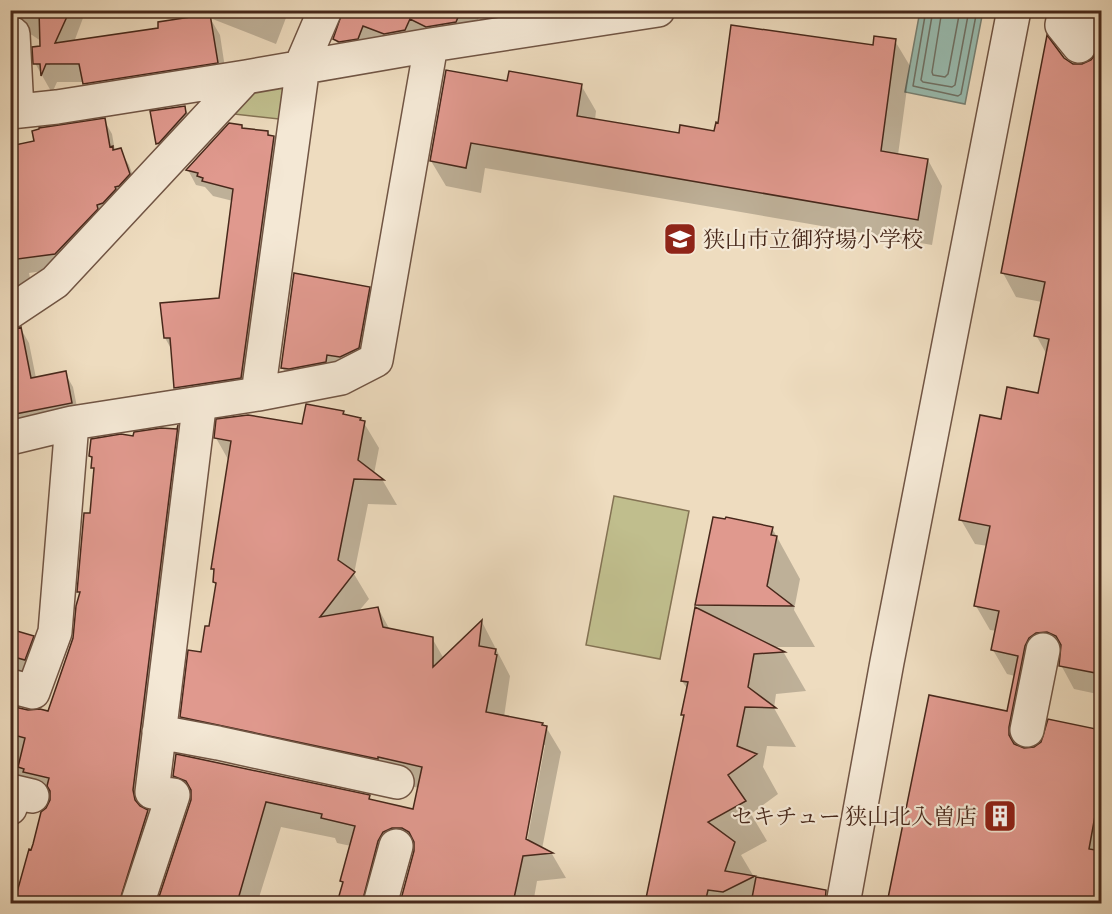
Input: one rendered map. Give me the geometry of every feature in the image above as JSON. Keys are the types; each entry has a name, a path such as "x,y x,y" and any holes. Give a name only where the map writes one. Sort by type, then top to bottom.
{"street":[{"path":"258,394 301,66 325,10"},
{"path":"10,33 13,34 14,111 57,107 658,10"},
{"path":"843,903 887,662 1014,10"},
{"path":"1065,10 1062,26 1090,40 1093,10"},
{"path":"10,438 72,423 258,394 341,378 376,360 431,45"},
{"path":"10,312 55,282 246,77"},
{"path":"137,903 173,795 152,792 198,416 197,404"},
{"path":"10,686 33,692 55,632 72,423"},
{"path":"1020,729 1036,649"},
{"path":"159,732 218,742 397,782"},
{"path":"380,903 396,846"}],"shaded area":[{"path":"283,75 288,120 225,113 260,78"},
{"path":"614,496 689,511 660,659 586,645"}],"water":[{"path":"920,11 983,11 965,104 905,92"}],"building":[{"path":"39,10 70,10 55,43 158,28 158,22 210,14 218,63 83,84 79,64 46,64 41,76 40,64 33,64 32,47 40,46"},
{"path":"343,10 461,10 456,22 426,27 410,19 405,30 384,34 363,26 358,39 339,42 333,39"},
{"path":"731,25 873,45 874,36 896,39 881,151 928,159 918,220 471,143 466,168 430,161 446,70 507,81 509,71 582,84 577,116 679,133 680,125 714,131 716,122 718,123"},
{"path":"1047,35 1064,58 1073,64 1082,64 1091,60 1097,52 1101,52 1101,674 1059,666 1061,645 1056,636 1047,632 1036,633 1029,638 1025,646 1009,735 1014,744 1024,748 1034,747 1041,742 1048,719 1101,730 1101,783 1089,849 1101,851 1101,903 887,903 929,695 1007,711 1018,656 991,650 999,611 974,606 990,526 959,520 980,415 1001,419 1007,387 1038,393 1049,339 1034,336 1045,282 1001,273"},
{"path":"185,106 186,113 156,144 150,111"},
{"path":"105,118 110,147 113,146 113,150 121,148 130,174 119,186 115,187 116,189 103,203 97,205 98,209 55,254 10,260 10,146 34,141 32,131 39,128"},
{"path":"229,123 242,125 242,128 268,131 268,135 274,136 241,378 174,388 170,338 164,338 160,303 219,298 233,189 202,181 203,178 197,176 198,173 186,170"},
{"path":"294,273 370,287 359,348 340,357 327,355 326,362 289,369 281,368"},
{"path":"21,327 31,378 66,371 72,403 10,415 10,331"},
{"path":"306,404 344,411 343,414 365,421 358,460 384,480 354,479 338,560 355,572 320,617 378,607 383,627 433,637 433,667 482,620 479,646 496,649 495,654 497,655 486,712 543,723 542,725 547,726 526,839 553,853 523,856 513,903 400,903 414,851 414,842 409,832 402,828 392,828 383,832 378,841 362,903 337,903 343,882 340,881 355,826 321,818 322,814 266,802 237,903 157,903 191,800 191,790 186,781 173,776 176,754 370,795 369,799 413,809 422,767 180,717 188,650 201,652 205,626 209,626 216,583 213,582 214,569 211,569 231,441 214,438 216,419 248,415 302,424"},
{"path":"178,425 133,790 135,800 148,810 119,903 14,903 41,812 50,800 50,791 47,786 49,778 23,772 24,769 18,767 25,738 10,734 10,706 48,711 73,638 76,606 80,592 77,592 84,513 90,513 94,468 91,468 92,457 89,456 91,439 121,434 133,436 134,432 161,428 177,429"},
{"path":"713,517 725,519 726,517 773,527 771,535 777,536 767,586 793,606 695,605"},
{"path":"695,607 785,652 754,654 748,687 776,708 745,707 737,746 757,754 728,775 746,801 708,822 735,842 725,871 755,876 723,892 708,890 705,903 645,903 684,715 681,715 688,682 681,681"},
{"path":"10,629 34,636 25,660 10,656"},
{"path":"756,877 826,890 825,903 751,903"}],"place":[{"name":"狭山市立御狩場小学校","path":"680,239"},
{"name":"セキチュー 狭山北入曽店","path":"1000,816"}]}
